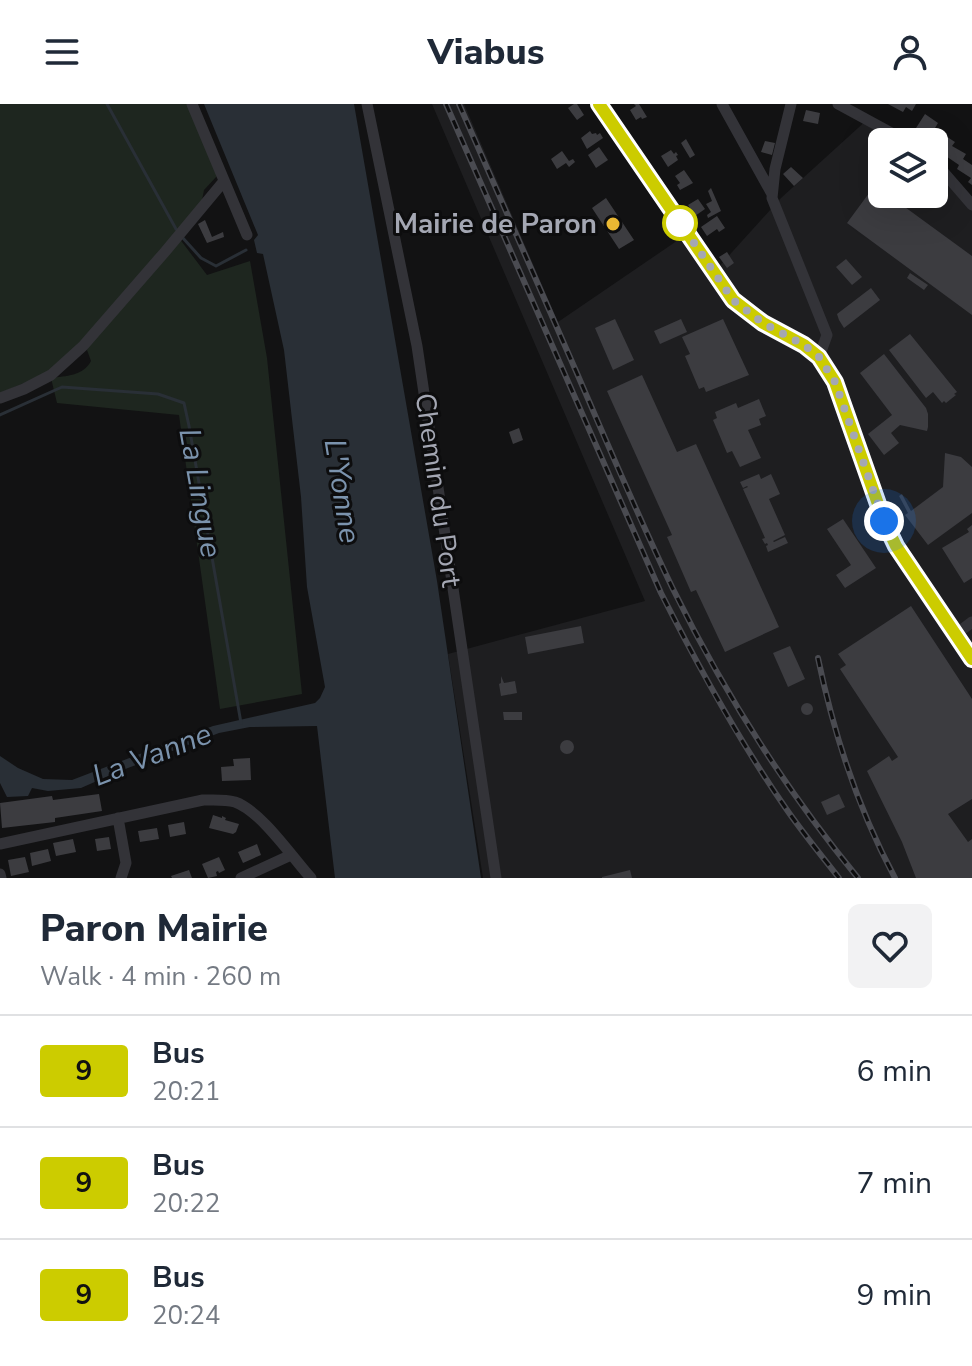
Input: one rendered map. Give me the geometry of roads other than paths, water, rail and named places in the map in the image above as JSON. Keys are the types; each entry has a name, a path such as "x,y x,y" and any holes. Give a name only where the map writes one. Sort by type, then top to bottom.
{"main road":[{"path":"599,104 733,300 763,323 804,345 819,357 835,382 884,521 896,546 972,659"}],"street":[{"path":"192,104 247,235"},
{"name":"Chemin du Port","path":"367,104 417,346 496,878"},
{"path":"722,104 772,195 827,335 819,357"},
{"path":"772,195 791,104"},
{"path":"838,104 882,128"},
{"path":"948,177 972,205"},
{"path":"0,398 51,375 83,346 224,181"},
{"path":"956,634 972,622"},
{"path":"0,844 203,800 223,800 249,810 311,878"},
{"path":"118,818 126,863 121,878"},
{"path":"241,878 291,855"}],"water":[{"path":"204,104 354,104 437,581 481,878 335,878 317,726 250,727 219,733 81,788 48,791 32,788 28,796 7,797 0,783 0,756 43,779 72,780 213,726 315,703 325,687 307,587 301,497 284,350 263,254 257,253 254,240 258,235"}],"waterway":[{"path":"107,104 176,229"},
{"path":"182,237 201,258 216,266 246,250"},
{"name":"La Lingue","path":"0,415 62,387 158,394 184,403 241,723"}],"railway":[{"path":"446,104 661,593 752,758 793,819 839,878"},
{"path":"459,104 635,506 692,626 757,738 805,810 858,878"},
{"path":"818,658 849,771 895,878"}],"place":[{"name":"Mairie de Paron","path":"613,224"}],"water label":[{"name":"L'Yonne","path":"342,491"},
{"name":"La Vanne","path":"152,755"}]}
